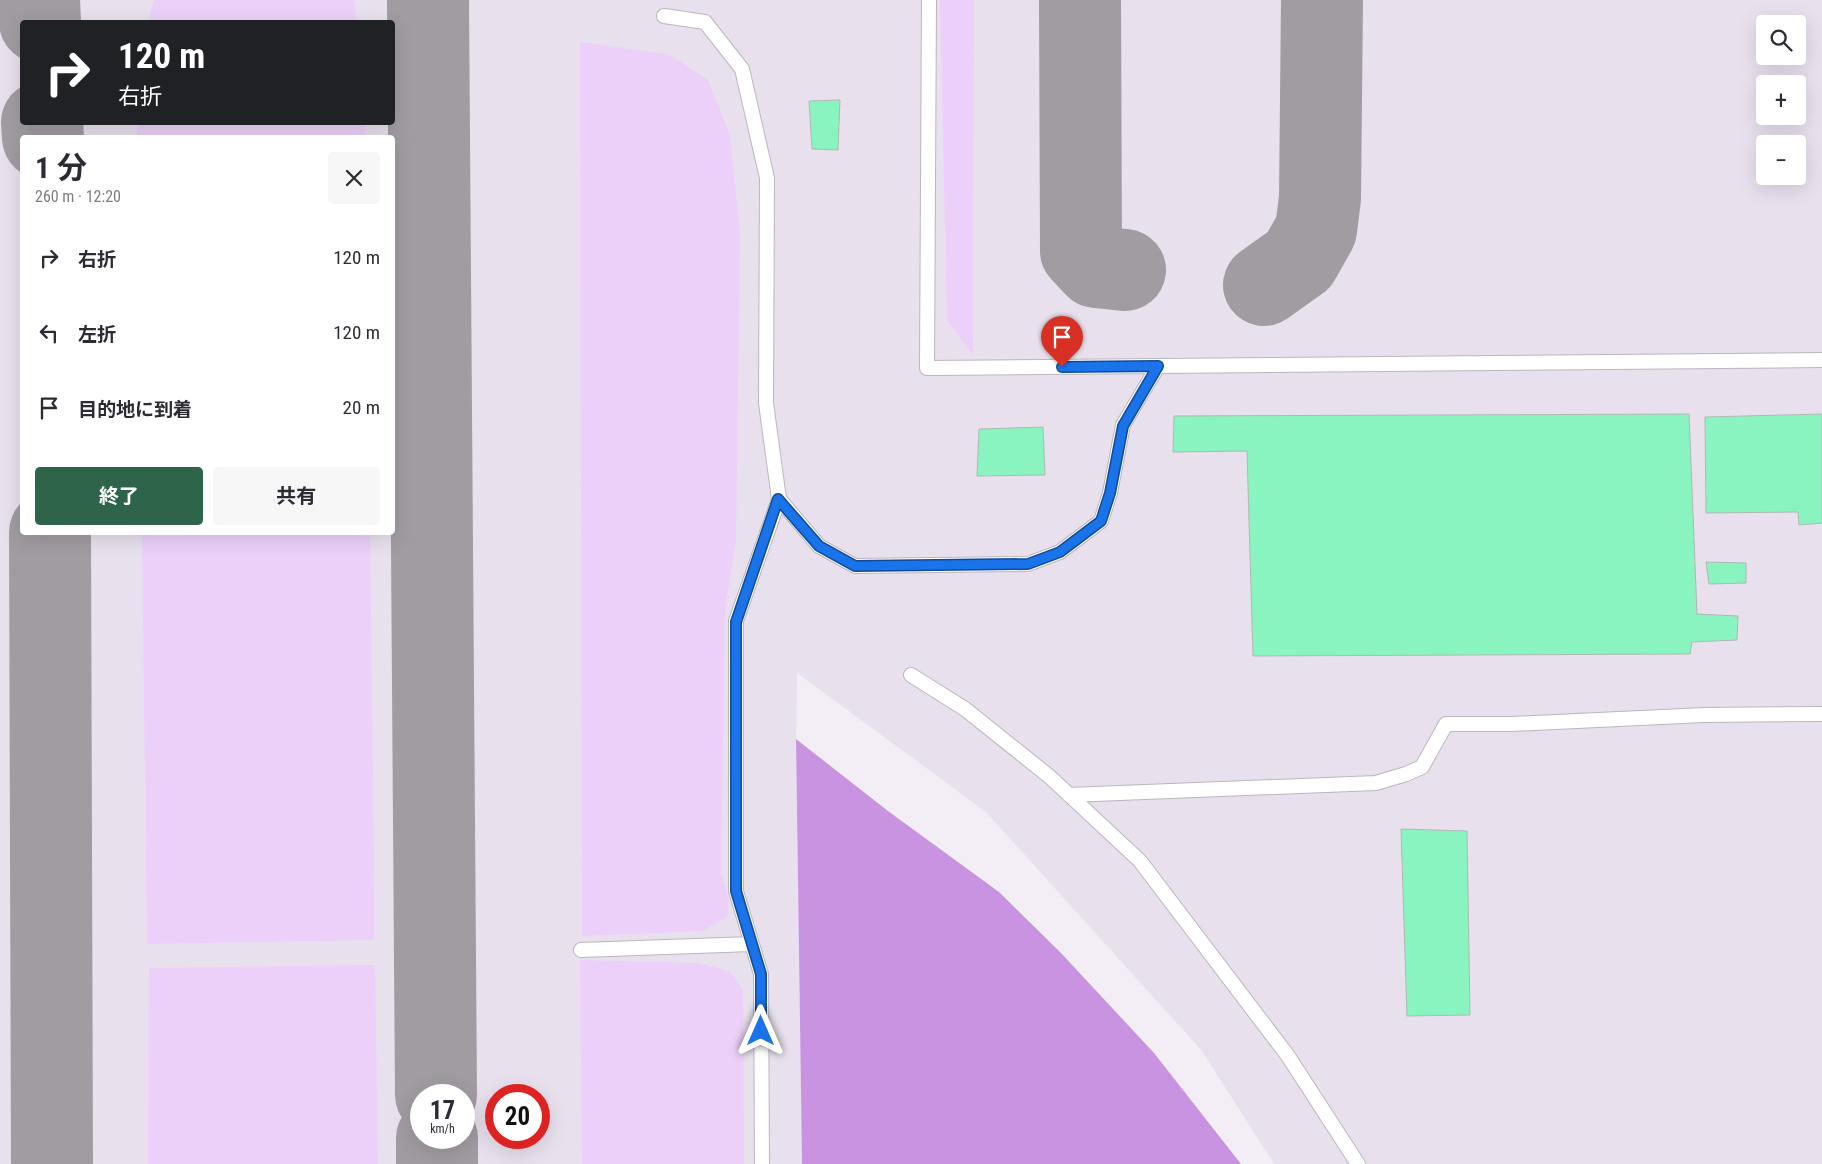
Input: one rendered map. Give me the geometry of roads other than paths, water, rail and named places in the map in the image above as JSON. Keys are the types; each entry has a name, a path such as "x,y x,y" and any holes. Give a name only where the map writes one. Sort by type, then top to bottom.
{"lane":[{"path":"929,0 927,368 1822,360"},
{"path":"664,16 705,22 742,69 768,178 766,403 778,499 736,622 736,891 761,974 762,1164"},
{"path":"778,499 819,546 855,566 1028,564 1060,552 1101,521 1110,493 1123,426 1158,366"},
{"path":"911,675 965,710 1050,777 1140,861 1288,1056 1358,1164"},
{"path":"1069,795 1376,783 1422,767 1446,724 1512,724 1704,715 1822,714"},
{"path":"581,950 752,944"}]}
